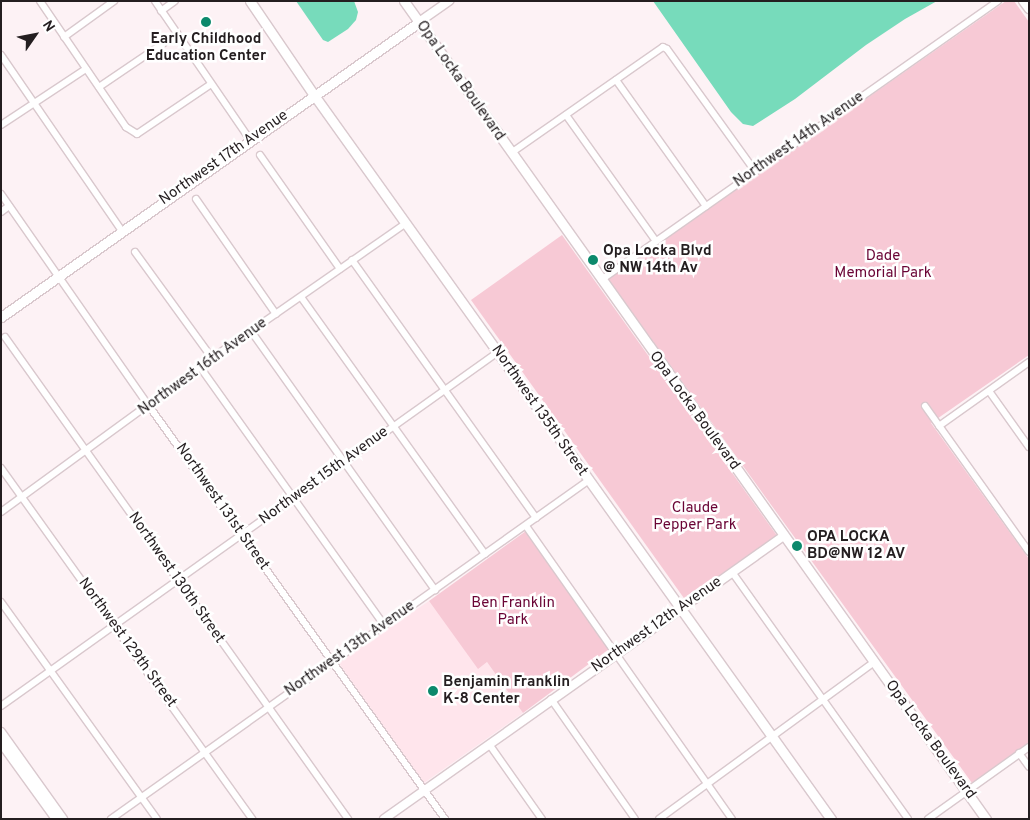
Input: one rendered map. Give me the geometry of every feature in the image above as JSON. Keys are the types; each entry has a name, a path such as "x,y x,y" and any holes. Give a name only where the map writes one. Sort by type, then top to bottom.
{"main road":[{"name":"Northwest 135th Street","path":"250,1 314,95 831,819"},
{"name":"Opa Locka Boulevard","path":"404,1 986,819"},
{"name":"Northwest 17th Avenue","path":"1,317 419,22"}],"street":[{"path":"40,1 126,127 137,134 211,84"},
{"path":"64,37 114,1"},
{"path":"155,1 250,140"},
{"path":"161,11 175,1"},
{"name":"Northwest 17th Avenue","path":"419,22 449,1"},
{"name":"Northwest 14th Avenue","path":"601,280 998,1"},
{"path":"1023,1 1029,9"},
{"path":"99,87 177,34"},
{"path":"511,153 663,47 667,49 755,171"},
{"path":"1,55 122,231"},
{"path":"1,125 86,69"},
{"path":"616,80 706,206"},
{"path":"566,115 656,241"},
{"path":"260,155 340,269"},
{"name":"Northwest 131st Street","path":"1,194 149,406 445,819"},
{"path":"196,199 276,314"},
{"path":"1,212 9,206"},
{"name":"Northwest 16th Avenue","path":"1,512 86,452 212,358 406,223"},
{"path":"135,252 212,358"},
{"path":"352,260 536,518"},
{"path":"301,296 485,554"},
{"path":"251,332 435,590"},
{"name":"Northwest 130th Street","path":"5,337 348,819"},
{"name":"Northwest 15th Avenue","path":"2,704 498,352"},
{"path":"939,426 1029,362"},
{"path":"200,367 384,625"},
{"path":"989,391 1029,447"},
{"path":"925,406 1029,552"},
{"name":"Northwest 129th Street","path":"1,468 252,819"},
{"name":"Northwest 13th Avenue","path":"112,819 267,707 589,480"},
{"path":"526,526 732,819"},
{"name":"Northwest 12th Avenue","path":"384,819 551,699 784,536"},
{"path":"732,572 908,819"},
{"path":"1,602 157,819"},
{"path":"653,819 662,816 706,782 874,662"},
{"path":"551,699 635,819"},
{"path":"1,732 63,819"},
{"path":"1,743 56,819"},
{"path":"489,744 542,819"},
{"path":"928,819 1029,746"},
{"path":"1019,753 1029,767"},
{"path":"631,812 640,819"}],"shaded area":[{"path":"296,1 354,1 358,12 356,20 348,29 328,42 323,40"},
{"path":"653,1 937,1 905,19 866,45 795,99 753,126 743,124 731,112"},
{"name":"Benjamin Franklin K-8 Center","path":"429,601 478,668 487,662 523,713 424,783 338,662"}],"green space":[{"name":"Dade Memorial Park","path":"1006,1 1014,1 1029,22 1029,355 931,423 1029,559 1029,742 972,783 608,279"},
{"name":"Claude Pepper Park","path":"562,235 778,537 686,601 471,300"},
{"name":"Ben Franklin Park","path":"526,531 609,649 523,713 487,662 478,669 429,601"}],"place":[{"name":"Early Childhood Education Center","path":"206,22"},
{"name":"Opa Locka Blvd @ NW 14th Av","path":"593,260"},
{"name":"OPA LOCKA BD@NW 12 AV","path":"797,546"},
{"name":"Benjamin Franklin K-8 Center","path":"433,691"}]}
